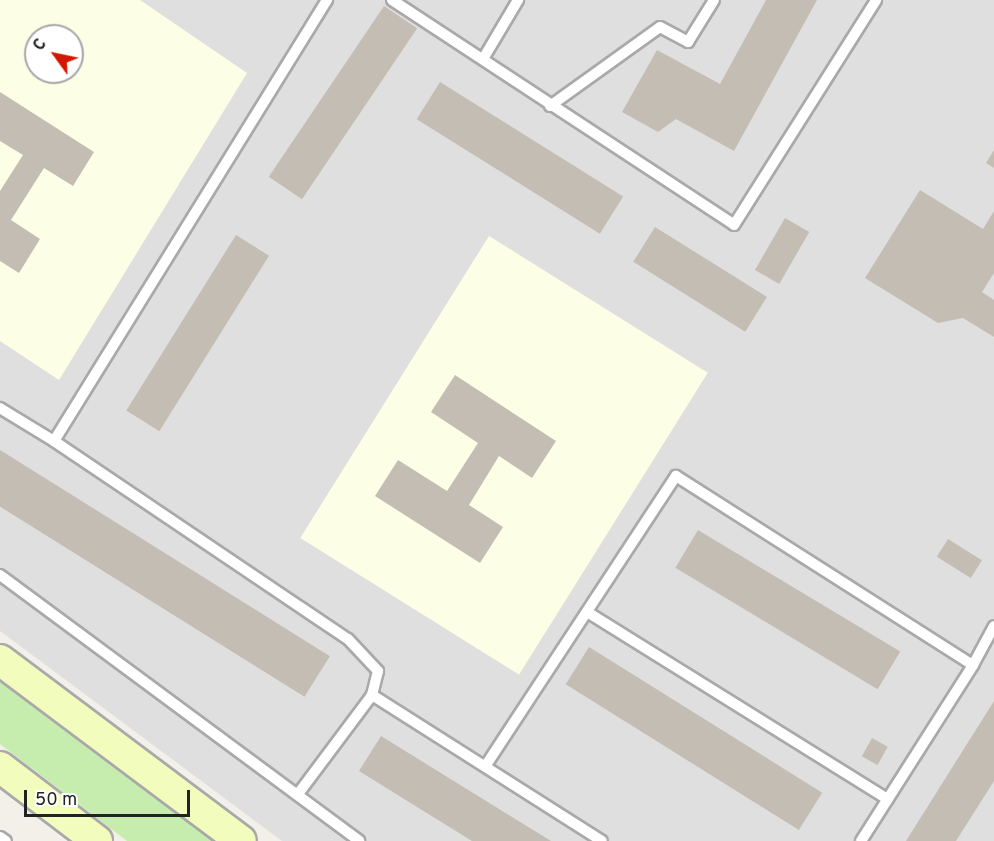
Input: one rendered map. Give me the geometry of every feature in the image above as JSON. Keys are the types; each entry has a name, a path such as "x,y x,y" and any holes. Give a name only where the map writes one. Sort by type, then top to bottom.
{"main road":[{"path":"0,660 241,841"},
{"path":"0,767 97,841"}],"lane":[{"path":"54,441 327,0"},
{"path":"392,0 734,225 876,0"},
{"path":"483,59 518,0"},
{"path":"550,106 660,27 688,42 714,0"},
{"path":"0,408 54,441 348,639 378,672 372,695 298,794"},
{"path":"486,765 676,476 974,665"},
{"path":"0,575 359,841"},
{"path":"586,612 888,799"},
{"path":"861,841 974,665 994,626"},
{"path":"372,695 486,765 602,841"},
{"path":"0,837 6,841"}],"shaded area":[{"path":"0,0 994,0 994,841 282,841 0,631"},
{"path":"0,0 140,0 247,73 59,380 0,341"},
{"path":"489,236 708,373 519,675 300,538"}],"green space":[{"path":"0,680 215,841 127,841 0,744"}],"building":[{"path":"766,0 817,0 734,151 676,119 658,132 622,112 657,50 720,84"},
{"path":"384,6 417,28 302,199 269,177"},
{"path":"440,82 623,196 600,234 417,119"},
{"path":"0,92 94,152 73,186 44,168 11,220 40,239 19,273 0,261 0,191 23,155 0,141"},
{"path":"994,150 994,168 986,163"},
{"path":"920,190 983,229 994,211 994,273 982,292 994,300 994,337 963,318 938,323 865,278"},
{"path":"785,218 809,232 779,284 755,270"},
{"path":"655,227 767,297 745,332 633,262"},
{"path":"236,235 269,256 159,431 126,411"},
{"path":"455,375 556,441 532,478 499,456 469,505 503,527 480,563 375,496 398,460 447,491 478,443 431,412"},
{"path":"0,450 330,656 304,697 0,507"},
{"path":"698,530 900,652 878,689 675,568"},
{"path":"948,539 982,560 971,578 937,557"},
{"path":"589,647 822,793 799,830 566,684"},
{"path":"994,701 994,781 956,841 906,841"},
{"path":"381,736 551,841 472,841 359,771"},
{"path":"872,738 888,747 878,765 862,756"}]}
